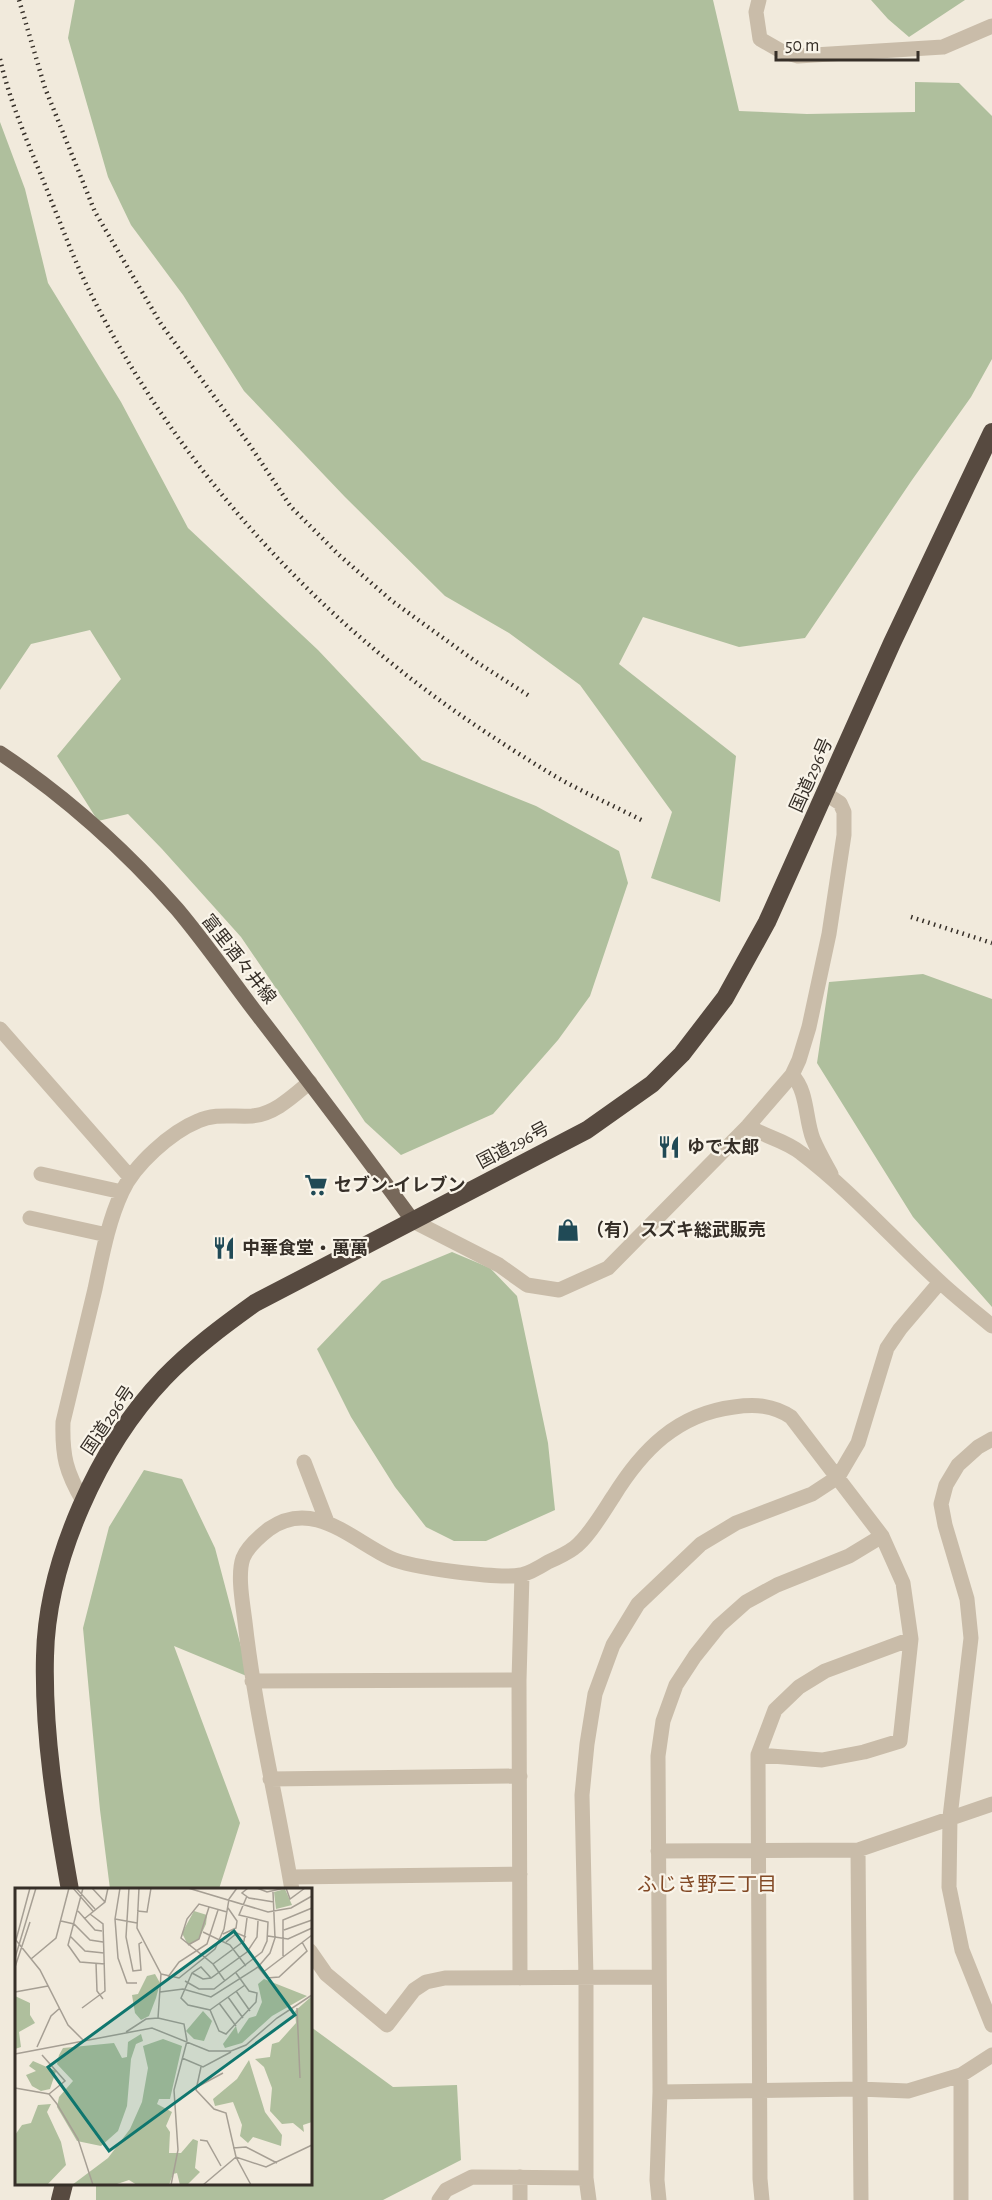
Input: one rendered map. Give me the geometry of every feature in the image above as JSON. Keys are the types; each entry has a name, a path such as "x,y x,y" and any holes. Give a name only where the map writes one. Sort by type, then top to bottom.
{"highway":[{"name":"国道296号","path":"70,1888 46,1727 45,1654 50,1608 64,1553 83,1501 107,1455 132,1417 164,1378 209,1336 255,1303 587,1130 652,1084 682,1054 713,1014 767,922 892,643 992,432"},
{"path":"60,2200 64,2185"}],"main road":[{"name":"富里酒々井線","path":"0,753 34,776 86,819 136,866 177,910 310,1082 413,1221"}],"street":[{"path":"759,0 756,12 760,39 781,51 798,56 943,47 992,26"},
{"path":"413,1221 499,1265 527,1285 559,1290 608,1268 748,1126 792,1075 799,1060 808,1027 829,934 844,835 844,812 840,803 826,794"},
{"path":"1,1034 130,1177"},
{"path":"792,1075 801,1089 814,1141 833,1179"},
{"path":"83,1501 70,1478 62,1447 63,1422 107,1235 122,1192 130,1177 172,1136 198,1121 215,1116 253,1116 272,1111 286,1103 310,1082"},
{"path":"748,1126 761,1134 785,1143 833,1179 940,1282 992,1326"},
{"path":"41,1174 122,1192"},
{"path":"30,1218 107,1235"},
{"path":"590,2200 586,2178 586,1978 582,1795 587,1744 596,1694 613,1645 638,1604 701,1544 736,1523 812,1494 838,1477 858,1443 887,1348 940,1282"},
{"path":"520,1874 291,1883 252,1681 241,1580 243,1558 261,1535 279,1522 305,1518 327,1522 390,1558 416,1566 493,1575 522,1575 575,1547 602,1514 624,1478 651,1446 682,1423 715,1409 749,1405 779,1409 791,1417 882,1536 903,1583 911,1639 900,1741 864,1752 822,1760 758,1755"},
{"path":"992,1439 978,1447 958,1465 946,1485 940,1504 967,1599 971,1638 950,1817 949,1887 962,1950 992,2025"},
{"path":"304,1462 327,1522"},
{"path":"659,2200 657,2180 660,2091 658,1756 663,1721 676,1686 695,1656 718,1626 746,1602 777,1585 849,1556 882,1536"},
{"path":"520,1978 519,1680 522,1575"},
{"path":"762,2200 757,1850 758,1755 775,1710 799,1687 825,1671 911,1639"},
{"path":"252,1681 519,1680"},
{"path":"270,1779 520,1776"},
{"path":"658,1851 858,1850 992,1804"},
{"path":"858,1850 861,2200"},
{"path":"312,1955 326,1974 387,2025 414,1990 426,1982 445,1978 658,1977"},
{"path":"660,2091 859,2089 908,2091 961,2075 992,2055"},
{"path":"961,2075 961,2200"},
{"path":"439,2200 446,2190 472,2177 586,2178"},
{"path":"520,2177 520,2200"}],"green space":[{"path":"75,0 713,0 739,111 807,114 915,112 915,82 959,83 992,116 992,359 971,397 805,638 739,647 643,617 619,664 736,756 720,902 651,878 672,812 580,685 509,633 445,596 345,497 244,391 183,295 131,225 108,177 68,38"},
{"path":"871,0 965,0 909,37"},
{"path":"0,122 25,189 48,283 121,402 188,528 318,650 422,760 536,806 619,851 628,883 590,996 558,1040 493,1114 401,1155 365,1122 241,937 128,814 98,821 57,756 121,679 90,630 31,644 0,690"},
{"path":"923,974 992,999 992,1307 913,1217 817,1063 829,982"},
{"path":"452,1252 490,1268 517,1296 548,1443 555,1510 486,1541 454,1541 426,1527 395,1487 351,1417 317,1349 382,1281"},
{"path":"144,1470 182,1479 215,1548 249,1677 174,1646 240,1823 219,1888 110,1888 100,1810 83,1628 109,1527"},
{"path":"312,2028 393,2087 457,2085 461,2160 383,2200 96,2200 96,2185 312,2185"}],"railway":[{"path":"19,0 45,88 95,212 161,324 249,444 291,507 339,555 392,601 475,661 531,697"},
{"path":"0,59 23,130 70,248 92,296 151,399 224,497 306,587 350,628 432,695 548,772 645,822"},
{"path":"911,917 992,943"}],"place":[{"name":"ゆで太郎","path":"669,1147"},
{"name":"セブン-イレブン","path":"316,1185"},
{"name":"（有）スズキ総武販売","path":"568,1230"},
{"name":"中華食堂・萬萬","path":"224,1248"}],"district":[{"name":"ふじき野三丁目","path":"707,1884"}]}
